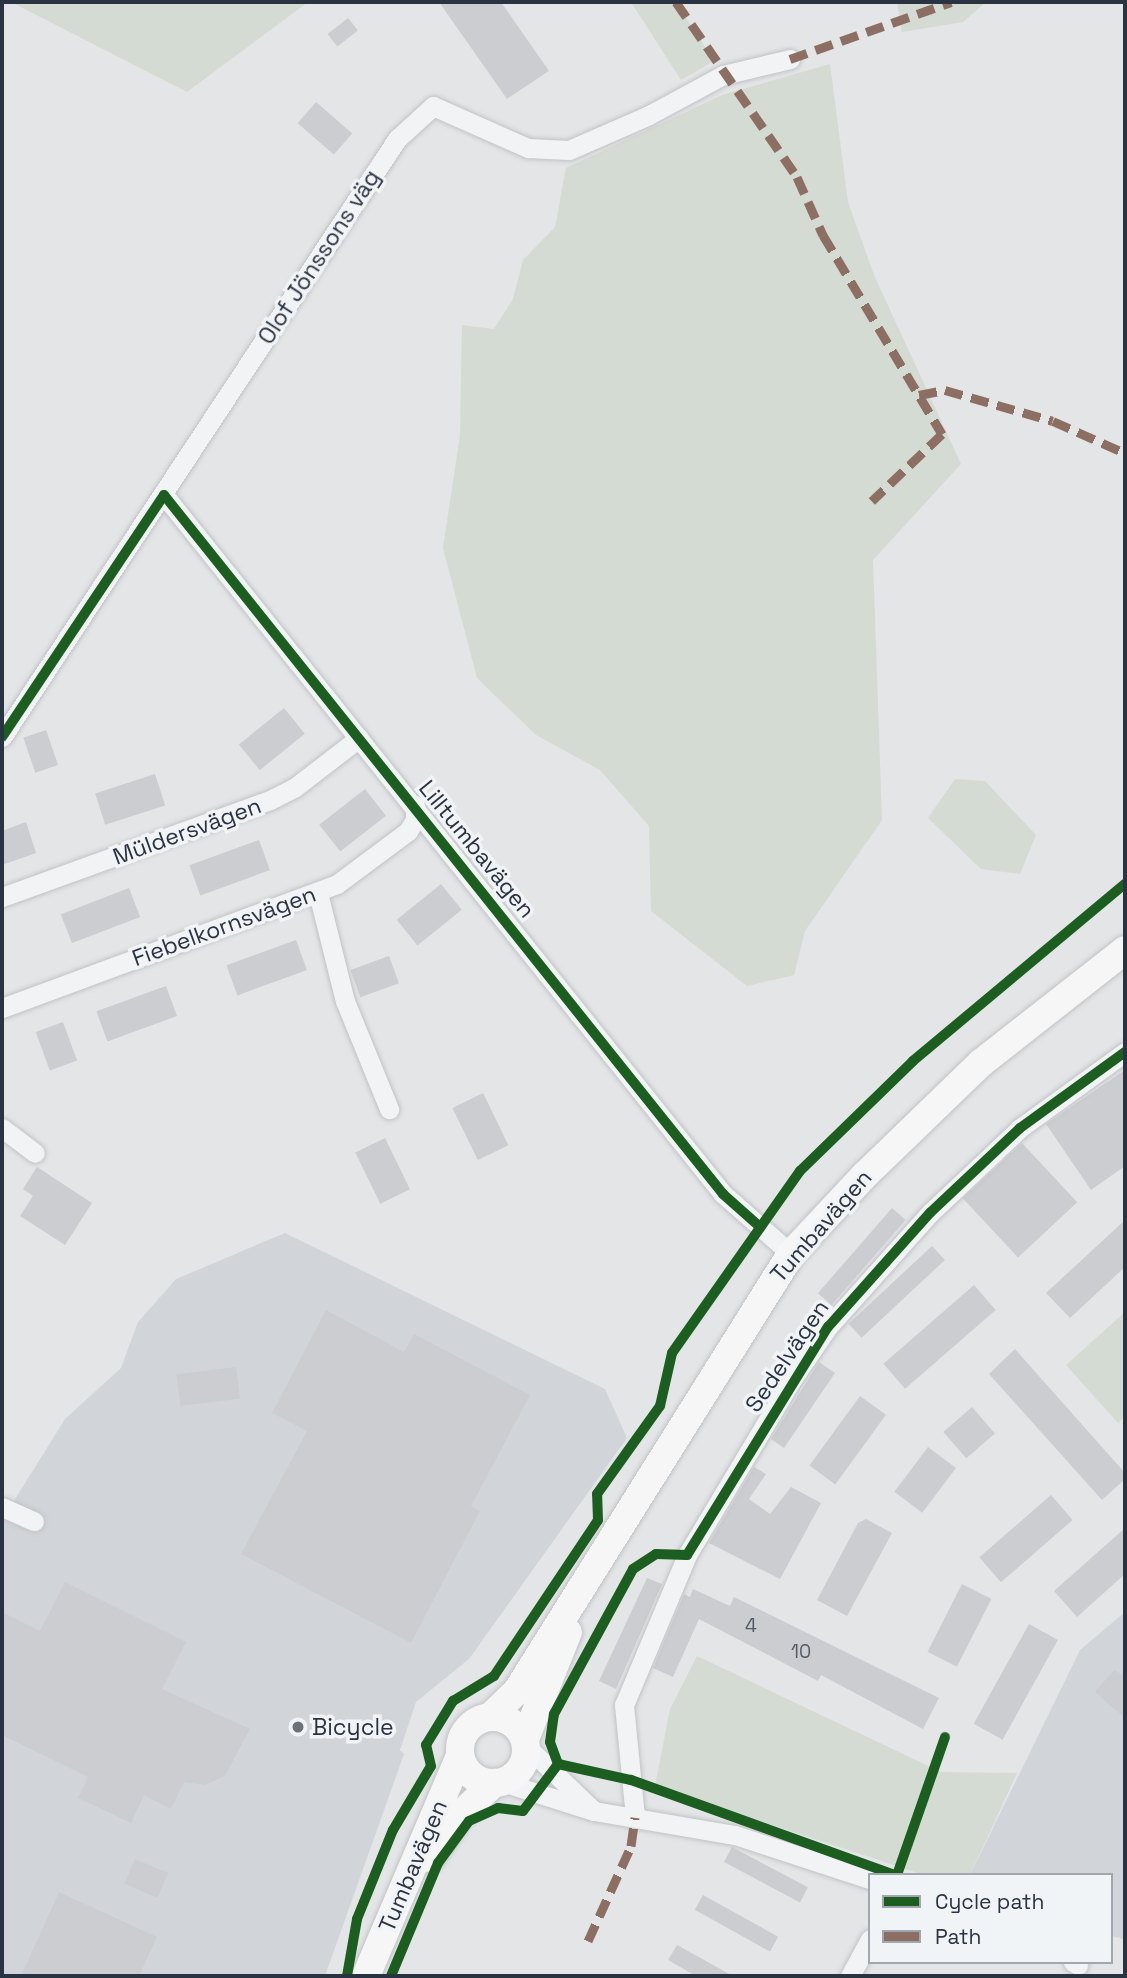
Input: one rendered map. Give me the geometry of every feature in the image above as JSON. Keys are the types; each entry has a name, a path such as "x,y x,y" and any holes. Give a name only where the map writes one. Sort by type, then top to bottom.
{"main road":[{"name":"Tumbavägen","path":"491,1716 517,1691 592,1567 791,1254 864,1175 981,1063 1125,950"},
{"name":"Tumbavägen","path":"526,1743 592,1567"},
{"path":"491,1716 511,1721 526,1743 522,1767 498,1783 473,1776 460,1756 469,1727 491,1716"},
{"name":"Tumbavägen","path":"366,1976 460,1756"},
{"name":"Tumbavägen","path":"380,1976 432,1855 460,1815 498,1783"}],"street":[{"name":"Olof Jönssons väg","path":"2,737 397,139 433,106 528,148 569,150 649,115 723,75 790,59"},
{"name":"Lilltumbavägen","path":"164,495 415,805 723,1194 791,1254"},
{"name":"Müldersvägen","path":"2,897 270,800 294,788 359,738"},
{"name":"Fiebelkornsvägen","path":"2,1008 318,893 361,870 408,831 415,820 415,805"},
{"path":"318,893 345,1001 389,1109"},
{"name":"Sedelvägen","path":"635,1817 624,1705 687,1555 828,1327 945,1199 1020,1128 1125,1052"},
{"path":"2,1128 35,1153"},
{"path":"2,1507 34,1521"},
{"path":"526,1743 594,1811"},
{"path":"498,1783 594,1811 735,1835 868,1878"},
{"path":"850,1976 868,1943"}],"shaded area":[{"path":"11,2 308,2 187,92"},
{"path":"631,2 676,2 714,61 681,80"},
{"path":"897,2 986,2 963,22 902,32"},
{"path":"830,64 848,202 874,275 961,464 873,560 882,820 805,931 794,975 747,986 651,911 649,826 600,770 536,735 477,678 443,548 460,435 462,325 494,329 513,299 523,260 555,227 566,168 722,95"},
{"path":"955,779 985,781 1036,835 1020,874 981,869 928,818"},
{"path":"285,1233 605,1389 627,1438 469,1659 416,1702 400,1750 404,1754 325,1976 2,1976 2,1520 65,1419 121,1368 138,1322 176,1279"},
{"path":"1125,1312 1125,1416 1118,1423 1066,1365"},
{"path":"1125,1612 1124,1939 1113,1936 1113,1873 971,1873 1080,1650"},
{"path":"697,1656 941,1772 1017,1773 971,1873 918,1873 655,1786 670,1709"}],"building":[{"path":"439,2 501,2 549,71 507,99"},
{"path":"348,18 358,31 337,47 328,34"},
{"path":"316,102 352,133 334,155 298,123"},
{"path":"284,708 305,734 260,770 239,745"},
{"path":"46,730 58,765 35,773 23,738"},
{"path":"155,774 165,805 105,825 95,793"},
{"path":"365,789 386,816 340,852 319,825"},
{"path":"26,822 36,853 2,865 2,831"},
{"path":"259,840 270,870 200,895 189,865"},
{"path":"441,884 462,910 417,946 397,920"},
{"path":"129,888 140,917 72,943 61,914"},
{"path":"296,940 307,970 237,995 226,965"},
{"path":"389,956 399,983 360,997 350,970"},
{"path":"166,986 177,1016 107,1041 96,1011"},
{"path":"63,1022 77,1061 50,1070 36,1032"},
{"path":"1125,1070 1125,1166 1091,1190 1046,1124"},
{"path":"483,1093 508,1145 478,1160 452,1108"},
{"path":"385,1138 410,1189 380,1204 355,1152"},
{"path":"1022,1143 1077,1202 1018,1257 963,1198"},
{"path":"37,1167 92,1203 65,1245 20,1216 33,1196 23,1189"},
{"path":"892,1208 906,1220 831,1305 818,1293"},
{"path":"1125,1220 1125,1267 1070,1318 1046,1293"},
{"path":"932,1246 945,1260 862,1338 849,1324"},
{"path":"974,1285 996,1310 905,1389 883,1364"},
{"path":"326,1310 404,1352 414,1334 530,1395 471,1506 480,1511 411,1643 241,1554 307,1431 272,1413"},
{"path":"1015,1349 1125,1473 1125,1479 1102,1500 989,1374"},
{"path":"819,1362 835,1373 784,1448 771,1439"},
{"path":"236,1367 240,1399 180,1406 176,1374"},
{"path":"860,1396 886,1415 835,1484 809,1466"},
{"path":"972,1407 995,1433 966,1458 943,1432"},
{"path":"928,1447 956,1468 922,1513 894,1492"},
{"path":"754,1467 766,1474 749,1499 770,1514 791,1487 821,1503 780,1579 709,1543"},
{"path":"1051,1495 1073,1520 1001,1582 979,1557"},
{"path":"866,1519 892,1533 847,1616 817,1600 858,1523"},
{"path":"1125,1528 1125,1574 1077,1617 1054,1591"},
{"path":"647,1578 662,1584 616,1689 599,1681"},
{"path":"65,1582 186,1642 162,1689 250,1729 225,1776 205,1785 184,1782 171,1809 144,1795 131,1823 78,1798 88,1777 2,1735 2,1612 40,1631"},
{"path":"962,1584 991,1599 957,1667 927,1652"},
{"path":"693,1589 730,1606 734,1597 939,1698 923,1729 821,1675 818,1681 699,1619 673,1677 653,1668 684,1594 690,1597"},
{"path":"1029,1624 1058,1640 1003,1740 974,1724"},
{"path":"1114,1670 1125,1676 1125,1718 1095,1692"},
{"path":"732,1847 808,1887 800,1902 724,1862"},
{"path":"135,1859 168,1873 158,1898 124,1884"},
{"path":"59,1892 157,1937 139,1976 21,1976"},
{"path":"703,1895 778,1937 770,1952 695,1910"},
{"path":"677,1945 733,1976 696,1976 668,1960"}],"marked path":[{"path":"676,2 797,177 823,235 942,434 872,501"},
{"path":"790,59 951,2"},
{"path":"919,395 945,390 1053,421 1125,453"},
{"path":"588,1941 631,1846 635,1817"}],"cycle path":[{"path":"2,737 164,495 723,1194 760,1227"},
{"path":"347,1976 357,1919 393,1830 431,1766 426,1745 453,1701 494,1676 598,1520 597,1494 660,1406 672,1353 800,1171 913,1061 1125,884"},
{"path":"391,1976 438,1863 469,1821 498,1808 523,1811 558,1764 550,1742 554,1714 633,1569 656,1554 687,1555 828,1327 931,1212 1020,1128 1125,1052"},
{"path":"898,1873 945,1737"},
{"path":"558,1764 631,1780 889,1873"}],"place":[{"name":"Bicycle","path":"298,1727"}]}
